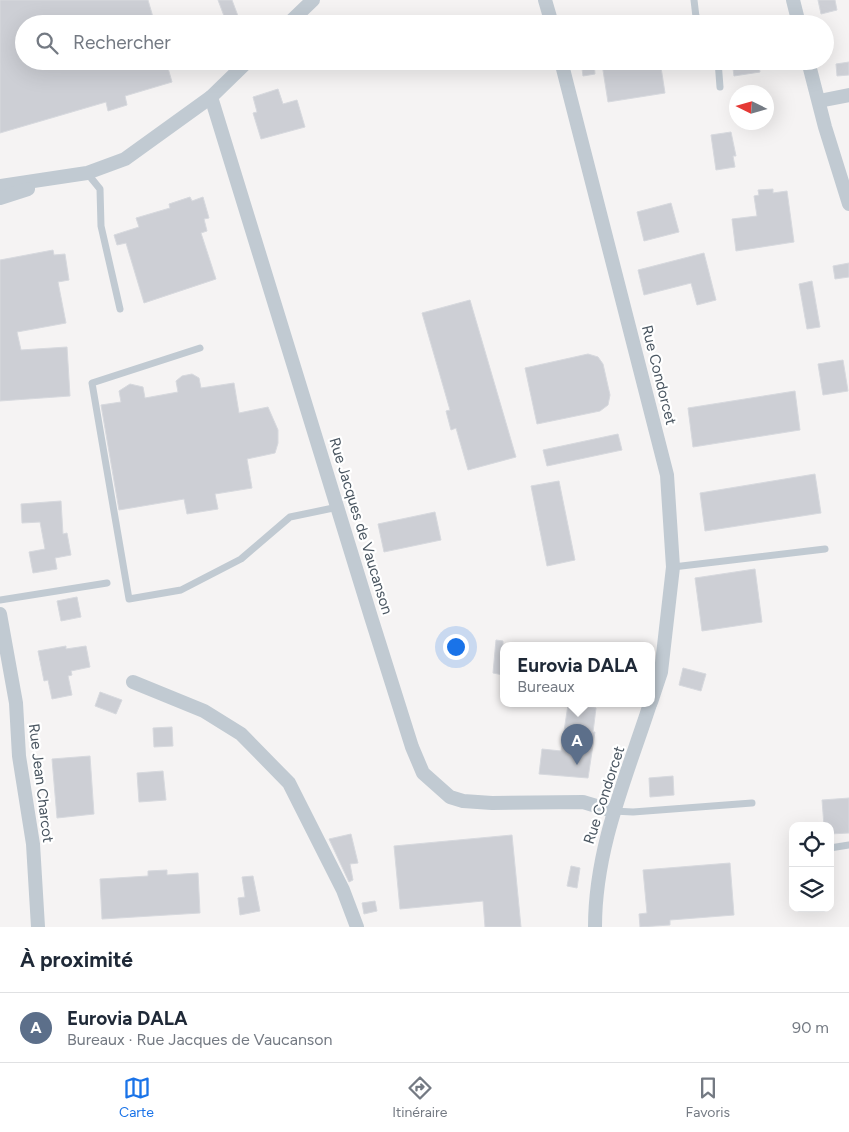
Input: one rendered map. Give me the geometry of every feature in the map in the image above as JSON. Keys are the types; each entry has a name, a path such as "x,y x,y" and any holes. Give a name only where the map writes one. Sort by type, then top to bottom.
{"street":[{"path":"297,15 312,0"},
{"path":"546,0 550,15"},
{"path":"793,0 797,15"},
{"path":"0,186 57,179 87,173 125,159 211,96 238,70"},
{"name":"Rue Condorcet","path":"563,70 667,475 673,567 660,672 655,688"},
{"path":"810,70 849,204"},
{"path":"818,101 849,95"},
{"name":"Rue Jacques de Vaucanson","path":"211,96 412,748 423,773 450,797 464,801 492,803 584,802 613,811"},
{"path":"0,198 57,179"},
{"name":"Rue Jean Charcot","path":"0,614 16,703 19,756 33,844 38,927"},
{"path":"133,682 204,711 241,734 289,783 343,890 357,927"},
{"name":"Rue Condorcet","path":"595,927 599,868 613,811 649,707"}],"lane":[{"path":"694,0 696,15"},
{"path":"719,70 720,87"},
{"path":"87,173 100,189 101,226 120,309"},
{"path":"200,348 92,383 129,599 181,590 241,559 290,517 338,507"},
{"path":"673,567 825,549"},
{"path":"0,600 107,583"},
{"path":"613,811 633,812 752,803"},
{"path":"834,848 849,846"}],"building":[{"path":"0,0 148,0 152,15 15,15 15,70 169,70 172,82 125,96 127,105 108,111 106,102 0,133"},
{"path":"218,0 232,0 238,15 224,15"},
{"path":"818,0 835,0 837,10 821,14"},
{"path":"849,62 849,75 837,76 836,64"},
{"path":"582,70 595,70 595,74 583,76"},
{"path":"603,70 661,70 665,93 608,102"},
{"path":"733,70 760,70 760,72 734,76"},
{"path":"278,89 283,104 297,100 305,127 261,139 253,113 257,112 253,97"},
{"path":"731,132 736,156 733,156 735,167 716,170 711,135"},
{"path":"773,189 773,193 787,191 794,242 736,251 732,219 757,216 754,196 759,195 758,190"},
{"path":"190,197 192,201 203,197 209,218 204,219 207,231 201,233 216,279 144,303 126,243 117,245 114,235 139,227 136,218 170,208 169,204"},
{"path":"671,203 679,232 644,241 637,212"},
{"path":"53,250 54,255 65,254 69,280 58,282 66,323 17,332 21,350 67,347 70,396 0,401 0,260"},
{"path":"704,253 716,300 697,305 691,283 644,295 638,270"},
{"path":"849,263 849,277 835,279 833,266"},
{"path":"812,281 820,327 807,329 799,284"},
{"path":"470,300 516,457 468,470 456,428 451,430 446,411 450,410 422,313"},
{"path":"588,354 598,357 603,364 610,395 608,405 600,411 537,424 525,368"},
{"path":"843,360 848,391 823,395 818,364"},
{"path":"192,374 199,378 201,388 234,383 239,413 268,407 278,430 278,443 275,453 247,459 252,488 215,494 218,509 187,514 184,499 119,510 101,405 121,402 119,391 130,384 143,387 145,398 178,392 176,381 182,376"},
{"path":"795,391 800,430 693,447 688,408"},
{"path":"618,434 622,450 547,466 543,450"},
{"path":"815,474 821,513 705,531 700,493"},
{"path":"559,481 575,560 547,566 531,486"},
{"path":"61,501 63,534 67,533 71,555 55,558 57,569 33,573 29,552 45,549 40,522 22,523 21,504"},
{"path":"435,512 441,540 384,552 378,524"},
{"path":"755,569 762,622 702,631 695,578"},
{"path":"77,597 81,617 61,621 57,601"},
{"path":"496,640 503,641 500,642 500,674 493,673"},
{"path":"66,646 66,649 86,646 90,667 71,671 72,675 68,676 72,695 52,699 48,680 44,681 38,651"},
{"path":"683,668 706,674 701,691 679,685"},
{"path":"100,692 122,700 116,714 95,706"},
{"path":"568,707 596,708 593,732 595,732 588,778 539,774 542,749 561,751"},
{"path":"172,727 173,746 154,747 153,728"},
{"path":"90,756 94,814 57,818 52,759"},
{"path":"163,771 166,800 139,802 137,773"},
{"path":"673,776 674,795 650,797 649,778"},
{"path":"849,798 849,833 834,834 834,822 824,822 822,800"},
{"path":"351,834 358,863 350,864 353,880 349,882 329,839"},
{"path":"512,835 521,927 485,927 483,901 400,909 394,846"},
{"path":"730,863 734,915 670,920 670,925 640,927 639,914 647,913 643,870"},
{"path":"571,866 580,868 577,888 567,886"},
{"path":"167,870 167,875 198,873 200,913 102,919 100,879 148,876 148,871"},
{"path":"253,876 260,911 240,915 238,898 245,897 242,877"},
{"path":"375,901 377,911 364,914 362,903"}],"place":[{"name":"Eurovia DALA","path":"577,765"}]}
